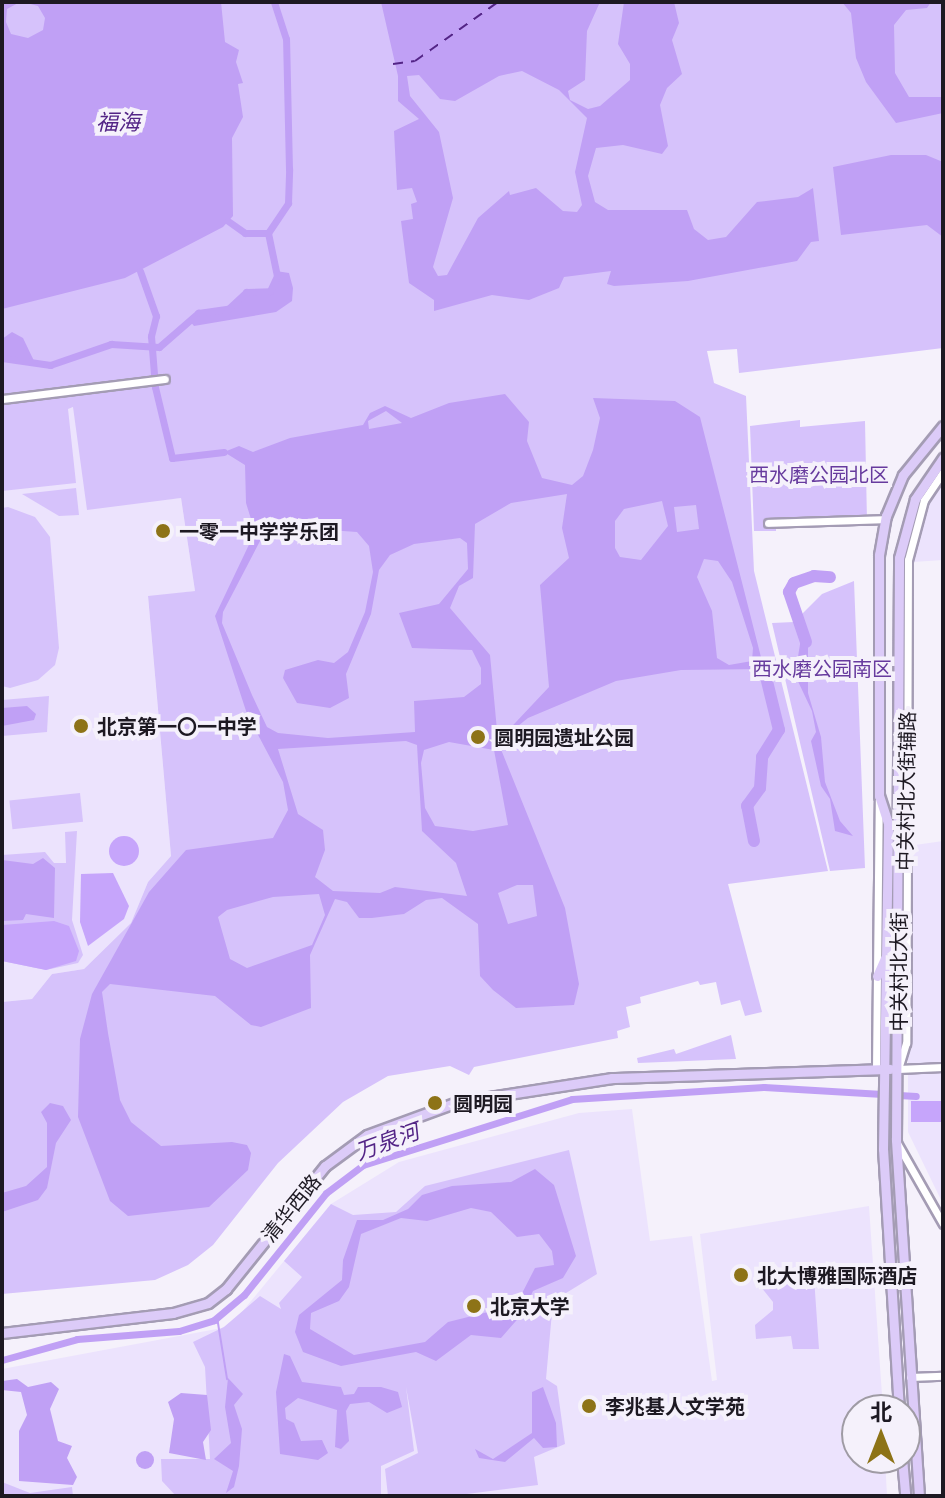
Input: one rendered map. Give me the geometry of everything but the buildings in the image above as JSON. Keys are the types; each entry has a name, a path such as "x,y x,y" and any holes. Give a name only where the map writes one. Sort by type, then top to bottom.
{"main road":[{"name":"中关村北大街","path":"898,1394 884,1214 885,1086 880,1069 888,823 879,796 879,555 886,519 903,475 943,426"},
{"name":"中关村北大街","path":"919,1496 897,1187 899,558 915,499 943,458"},
{"path":"877,976 886,954"},
{"name":"清华西路","path":"2,1333 173,1313 208,1303 226,1289 325,1166 367,1135 457,1102 612,1078 898,1069"},
{"path":"903,1474 905,1496"}],"street":[{"path":"2,399 165,379"},
{"name":"中关村北大街辅路","path":"898,1069 906,1043 908,560 924,500 943,472"},
{"path":"768,523 851,516 886,519"},
{"name":"中关村北大街辅路","path":"879,796 877,976 880,1069"},
{"path":"898,1069 943,1067"},
{"path":"896,1140 943,1224"},
{"path":"897,1187 906,1181 923,1190"},
{"path":"910,1377 943,1376"}],"shaded area":[{"name":"北京第一〇一中学","path":"74,407 161,500 181,498 195,591 148,597 171,856 148,882 131,923 84,969 52,974 32,999 2,1002 2,416"},
{"path":"943,481 943,560 913,562 916,530 927,502"},
{"path":"124,836 135,840 139,851 135,862 124,866 113,862 109,851 113,840"},
{"path":"943,841 943,1204 908,1132 908,846"},
{"path":"113,873 129,906 124,919 88,946 80,922 81,874"},
{"path":"54,921 69,926 79,951 76,961 46,970 2,961 2,925"},
{"path":"911,1101 943,1101 943,1122 911,1122"},
{"name":"北京大学","path":"632,1109 650,1241 692,1236 712,1381 717,1380 700,1234 869,1206 882,1394 841,1394 841,1474 886,1474 887,1496 2,1496 2,1369 222,1328 237,1318 331,1204 399,1162 579,1113"}],"green space":[{"name":"圆明园遗址公园","path":"2,2 943,2 943,348 739,373 737,349 707,351 714,383 746,396 754,571 828,871 728,884 762,1012 745,1016 740,1000 721,1005 716,982 700,985 698,981 640,997 641,1003 626,1007 630,1027 617,1031 618,1038 474,1067 469,1075 450,1066 388,1076 343,1102 278,1163 213,1245 188,1265 155,1280 2,1294 2,1002 32,999 52,974 84,969 131,923 148,882 171,856 148,596 195,591 181,498 87,510 73,407 68,409 76,483 2,491"},
{"name":"西水磨公园北区","path":"800,420 800,427 865,421 867,521 776,523 776,531 754,531 750,426"},
{"path":"76,488 79,515 59,516 22,494"},
{"path":"8,507 35,517 50,537 59,648 55,665 38,680 10,688 2,686 2,508"},
{"name":"西水磨公园南区","path":"854,581 865,868 830,871 772,623 794,622 822,594"},
{"path":"49,696 47,732 2,736 2,700"},
{"path":"80,793 83,822 12,829 9,800"},
{"path":"77,831 72,920 83,955 78,963 46,970 2,961 2,855 45,852 54,863 66,863 65,832"},
{"path":"731,1035 736,1059 638,1063 637,1058 674,1049 676,1054"},
{"path":"569,1150 597,1274 553,1301 546,1379 557,1386 565,1444 534,1457 538,1485 451,1496 388,1496 385,1469 418,1453 406,1387 414,1451 381,1466 381,1496 176,1496 162,1481 161,1459 210,1459 205,1367 193,1342 224,1327 260,1296 281,1309 279,1303 302,1277 284,1261 331,1204 353,1215 396,1212 425,1186"},
{"path":"813,1263 819,1349 793,1349 791,1336 756,1339 755,1325 773,1310 773,1302 761,1287 769,1273"},
{"path":"2,1482 30,1493 72,1487 73,1496 2,1496"}],"water":[{"name":"福海","path":"2,2 20,2 7,9 6,22 11,34 28,38 43,30 45,18 38,6 23,2 221,2 225,42 239,50 236,62 243,83 238,84 243,117 232,138 233,216 223,227 125,278 2,309"},
{"path":"381,2 600,2 587,31 585,80 568,91 570,100 588,109 600,106 630,80 630,64 618,44 624,2 674,2 679,23 672,40 682,74 667,88 660,105 668,146 662,154 623,145 596,148 588,176 595,202 608,210 687,210 694,229 708,240 726,237 757,202 798,197 813,188 819,241 811,242 797,261 688,281 614,286 607,284 611,271 564,277 559,288 529,300 492,295 434,311 434,300 409,283 401,221 413,219 411,204 417,202 412,188 397,190 394,131 419,119 398,101 398,76","holes":["522,71 559,90 587,118 575,172 582,205 577,212 563,211 536,188 510,195 509,191 478,218 447,275 438,276 433,267 453,198 439,132 410,96 407,76 419,75 440,99 455,101 499,76"]},
{"path":"842,2 931,2 927,8 906,10 894,25 895,73 909,97 943,97 943,113 896,123 866,82 856,58 851,13"},
{"path":"891,155 926,155 943,162 943,237 927,225 841,235 833,167"},
{"path":"276,271 289,273 293,288 292,301 276,312 194,326 189,320 198,313 228,309 246,292 270,291"},
{"path":"12,332 23,338 35,363 2,358 2,339"},
{"path":"505,394 529,422 527,441 542,478 572,485 583,476 593,450 600,418 593,398 675,401 700,417 764,669 681,670 616,681 528,718 498,742 565,908 579,984 574,1005 516,1008 493,990 480,976 478,924 442,898 426,900 404,914 372,918 359,918 347,902 335,899 310,955 311,1008 261,1027 251,1025 215,996 110,984 102,992 108,1033 120,1100 131,1122 161,1146 232,1142 247,1145 251,1153 248,1170 209,1207 128,1216 110,1201 78,1117 80,1039 92,994 149,892 186,850 273,838 288,810 283,782 247,714 215,616 255,532 246,503 245,465 224,452 239,446 253,452 290,438 363,425 370,413 385,406 411,418 449,403","holes":["386,411 402,423 369,429 368,421","567,494 562,528 569,558 540,585 549,687 498,741 490,655 450,608 459,586 473,578 475,524 511,503","662,501 668,526 641,560 620,557 615,548 615,521 624,509","696,505 699,529 677,532 674,507","329,530 357,532 369,546 373,572 365,612 348,652 334,663 318,660 285,670 283,678 297,703 330,708 349,698 346,674 371,614 379,570 390,555 414,544 460,538 467,543 468,569 439,604 399,613 412,648 472,650 481,668 481,684 464,697 414,701 415,732 328,738 278,733 267,727 222,623 223,612 260,541 271,534","704,559 718,561 732,582 753,648 752,661 729,665 717,658 712,611 697,577","406,741 417,745 422,831 456,863 467,896 395,887 380,893 333,891 315,877 325,850 323,830 298,814 278,749","449,742 494,750 508,825 473,831 435,826 425,808 421,763 424,750","517,885 533,885 537,916 508,924 498,893","319,894 325,915 312,945 247,968 230,959 218,917 227,910 273,897"]},
{"path":"803,626 808,643 808,693 821,737 825,782 840,821 853,836 835,831 830,799 821,786 811,741 816,732 812,711 795,675"},
{"path":"27,706 36,714 34,720 2,726 2,708"},
{"path":"43,858 55,868 54,918 26,914 23,920 2,921 2,860 33,864"},
{"path":"50,1103 63,1106 71,1120 56,1143 47,1188 38,1200 2,1212 2,1193 26,1186 47,1167 47,1123 41,1112"},
{"path":"535,1169 554,1185 576,1256 563,1278 533,1291 523,1313 501,1338 471,1335 436,1361 416,1352 341,1366 303,1352 295,1332 299,1315 342,1280 343,1260 357,1220 383,1220 408,1209 422,1195 452,1186 511,1182","holes":["471,1208 491,1212 517,1237 539,1234 552,1251 554,1265 535,1268 516,1305 448,1322 425,1342 354,1355 310,1329 311,1313 339,1301 349,1287 361,1234 401,1218 427,1221"]},
{"path":"284,1354 290,1356 302,1382 341,1387 344,1395 354,1394 358,1387 381,1387 398,1392 402,1407 387,1413 369,1402 350,1404 346,1411 349,1441 341,1449 335,1447 337,1410 298,1398 285,1408 286,1419 294,1423 301,1441 322,1440 328,1453 318,1460 280,1454 276,1392"},
{"path":"228,1378 243,1394 234,1405 242,1429 239,1466 234,1487 226,1493 233,1471 214,1459 231,1443 225,1407"},
{"path":"17,1379 28,1387 51,1382 59,1389 50,1409 58,1441 72,1446 67,1458 77,1477 73,1485 19,1481 19,1431 27,1415 21,1392 2,1390 2,1381"},
{"path":"543,1387 556,1423 557,1447 543,1448 534,1438 505,1462 479,1458 475,1449 493,1459 532,1433 532,1392"},
{"path":"181,1393 207,1395 211,1430 203,1442 206,1460 169,1453 174,1419 168,1402"},
{"path":"145,1451 154,1460 145,1469 136,1460"}],"waterway":[{"path":"2,358 50,365 111,344 159,347 198,313 228,309 246,292 270,291 277,276 268,233 288,203 289,169 286,39 274,2"},
{"path":"228,221 245,233 268,233"},
{"path":"140,271 156,316 151,336 155,387 172,458 224,452"},
{"path":"806,642 789,592 794,583 814,576 830,577"},
{"path":"754,841 747,806 760,788 762,757 779,730 764,669"},
{"name":"万泉河","path":"2,1360 77,1339 179,1331 214,1320 244,1295 326,1193 363,1165 572,1099 764,1087 916,1096"},
{"path":"217,1317 227,1379"}],"ferry route":[{"path":"393,64 415,61 498,2"}],"place":[{"name":"一零一中学学乐团","path":"163,531"},
{"name":"北京第一〇一中学","path":"81,726"},
{"name":"圆明园遗址公园","path":"478,737"},
{"name":"圆明园","path":"435,1103"},
{"name":"北大博雅国际酒店","path":"741,1275"},
{"name":"北京大学","path":"474,1306"},
{"name":"李兆基人文学苑","path":"589,1406"}]}
